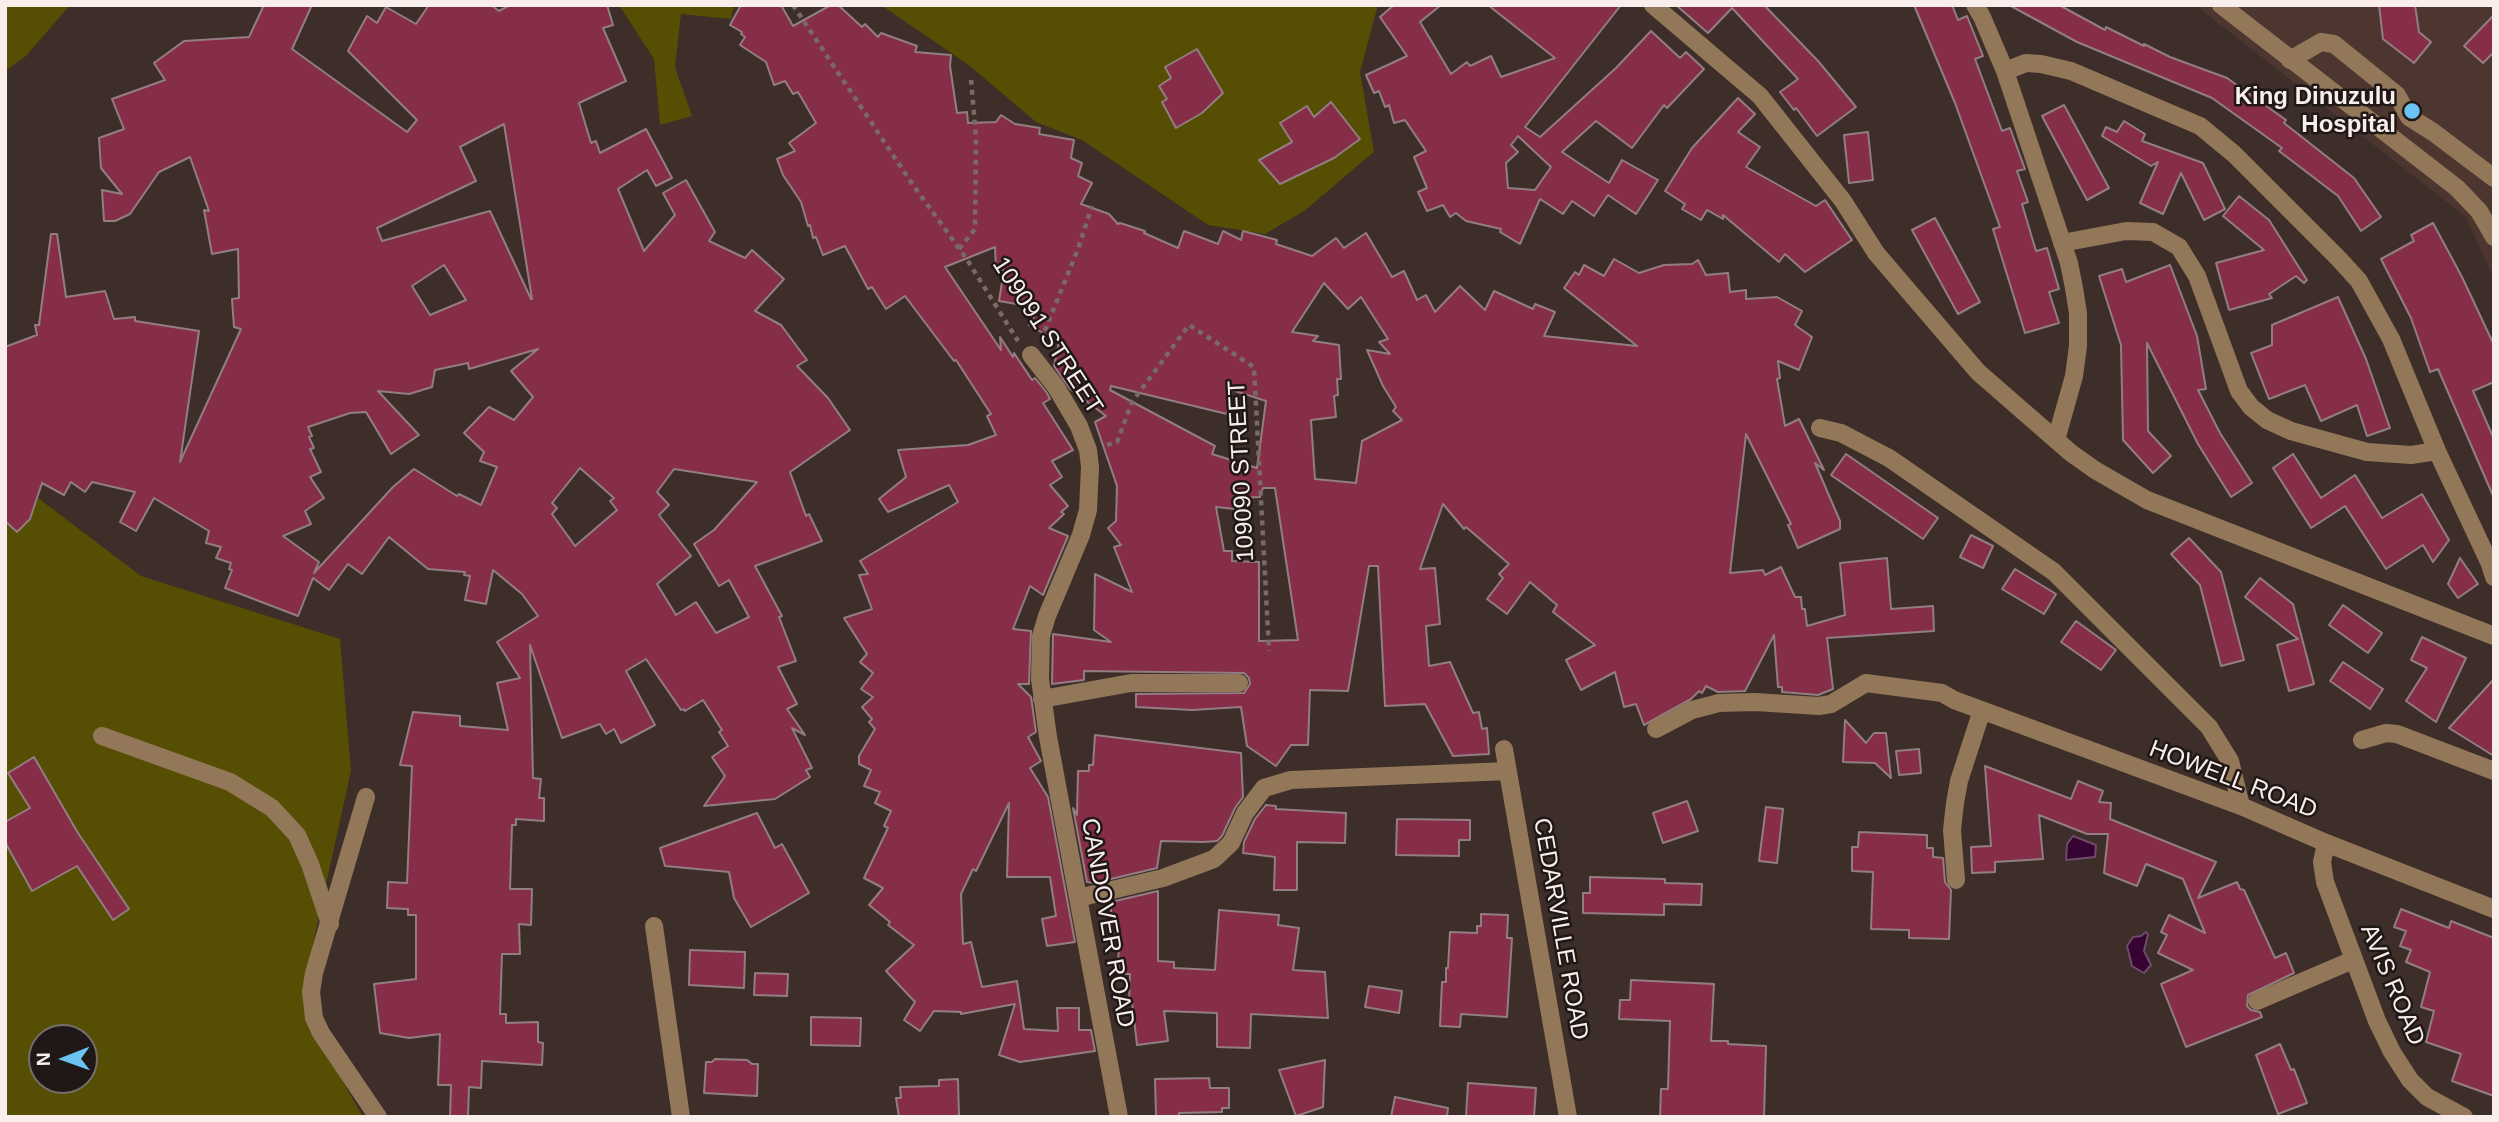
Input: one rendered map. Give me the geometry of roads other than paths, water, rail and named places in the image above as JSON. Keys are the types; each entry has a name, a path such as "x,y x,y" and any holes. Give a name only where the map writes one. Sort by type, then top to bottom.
{"street":[{"path":"1653,5 1760,96 1843,201 1876,253 1978,372 2095,470 2147,500 2494,636"},
{"path":"1975,5 1983,17 2005,72 2069,263 2078,313 2078,346 2074,376 2056,440"},
{"path":"2221,5 2457,188 2479,211 2494,237"},
{"path":"2290,60 2320,42 2334,44 2397,95 2409,117 2494,178"},
{"path":"2005,72 2026,63 2071,71 2200,126 2217,139 2359,281 2391,339 2437,451 2485,552 2494,577"},
{"path":"2062,243 2126,231 2153,232 2179,247 2197,276 2239,391 2251,407 2267,420 2317,440 2367,452 2411,455 2437,451"},
{"name":"109091 STREET","path":"1031,355 1056,387 1079,426 1088,450 1090,485 1088,510 1076,547 1041,636 1039,656 1048,737"},
{"path":"1820,428 1840,433 1889,458 2054,572 2209,727 2230,761 2241,806"},
{"path":"1042,699 1131,683 1239,682"},
{"name":"HOWELL ROAD","path":"1656,729 1692,710 1719,704 1831,704 1866,683 1942,693 1954,700 2241,806 2326,843 2494,909"},
{"path":"1956,880 1952,830 1955,803 1959,781 1982,709"},
{"path":"2361,740 2386,733 2397,734 2494,771"},
{"path":"102,736 230,782 272,807 298,835 330,924"},
{"name":"CANDOVER ROAD","path":"1048,737 1119,1117"},
{"name":"CEDARVILLE ROAD","path":"1504,749 1567,1117"},
{"path":"1077,898 1163,878 1214,859 1231,844 1245,813 1264,789 1291,780 1508,771"},
{"path":"366,797 314,973 311,992 314,1018 336,1056 378,1117"},
{"name":"AVIS ROAD","path":"2326,843 2322,862 2325,882 2392,1052 2410,1080 2427,1097 2464,1117"},
{"path":"654,926 681,1117"},
{"path":"2257,1001 2354,960"}],"place":[{"name":"King Dinuzulu Hospital","path":"2412,111"}]}
